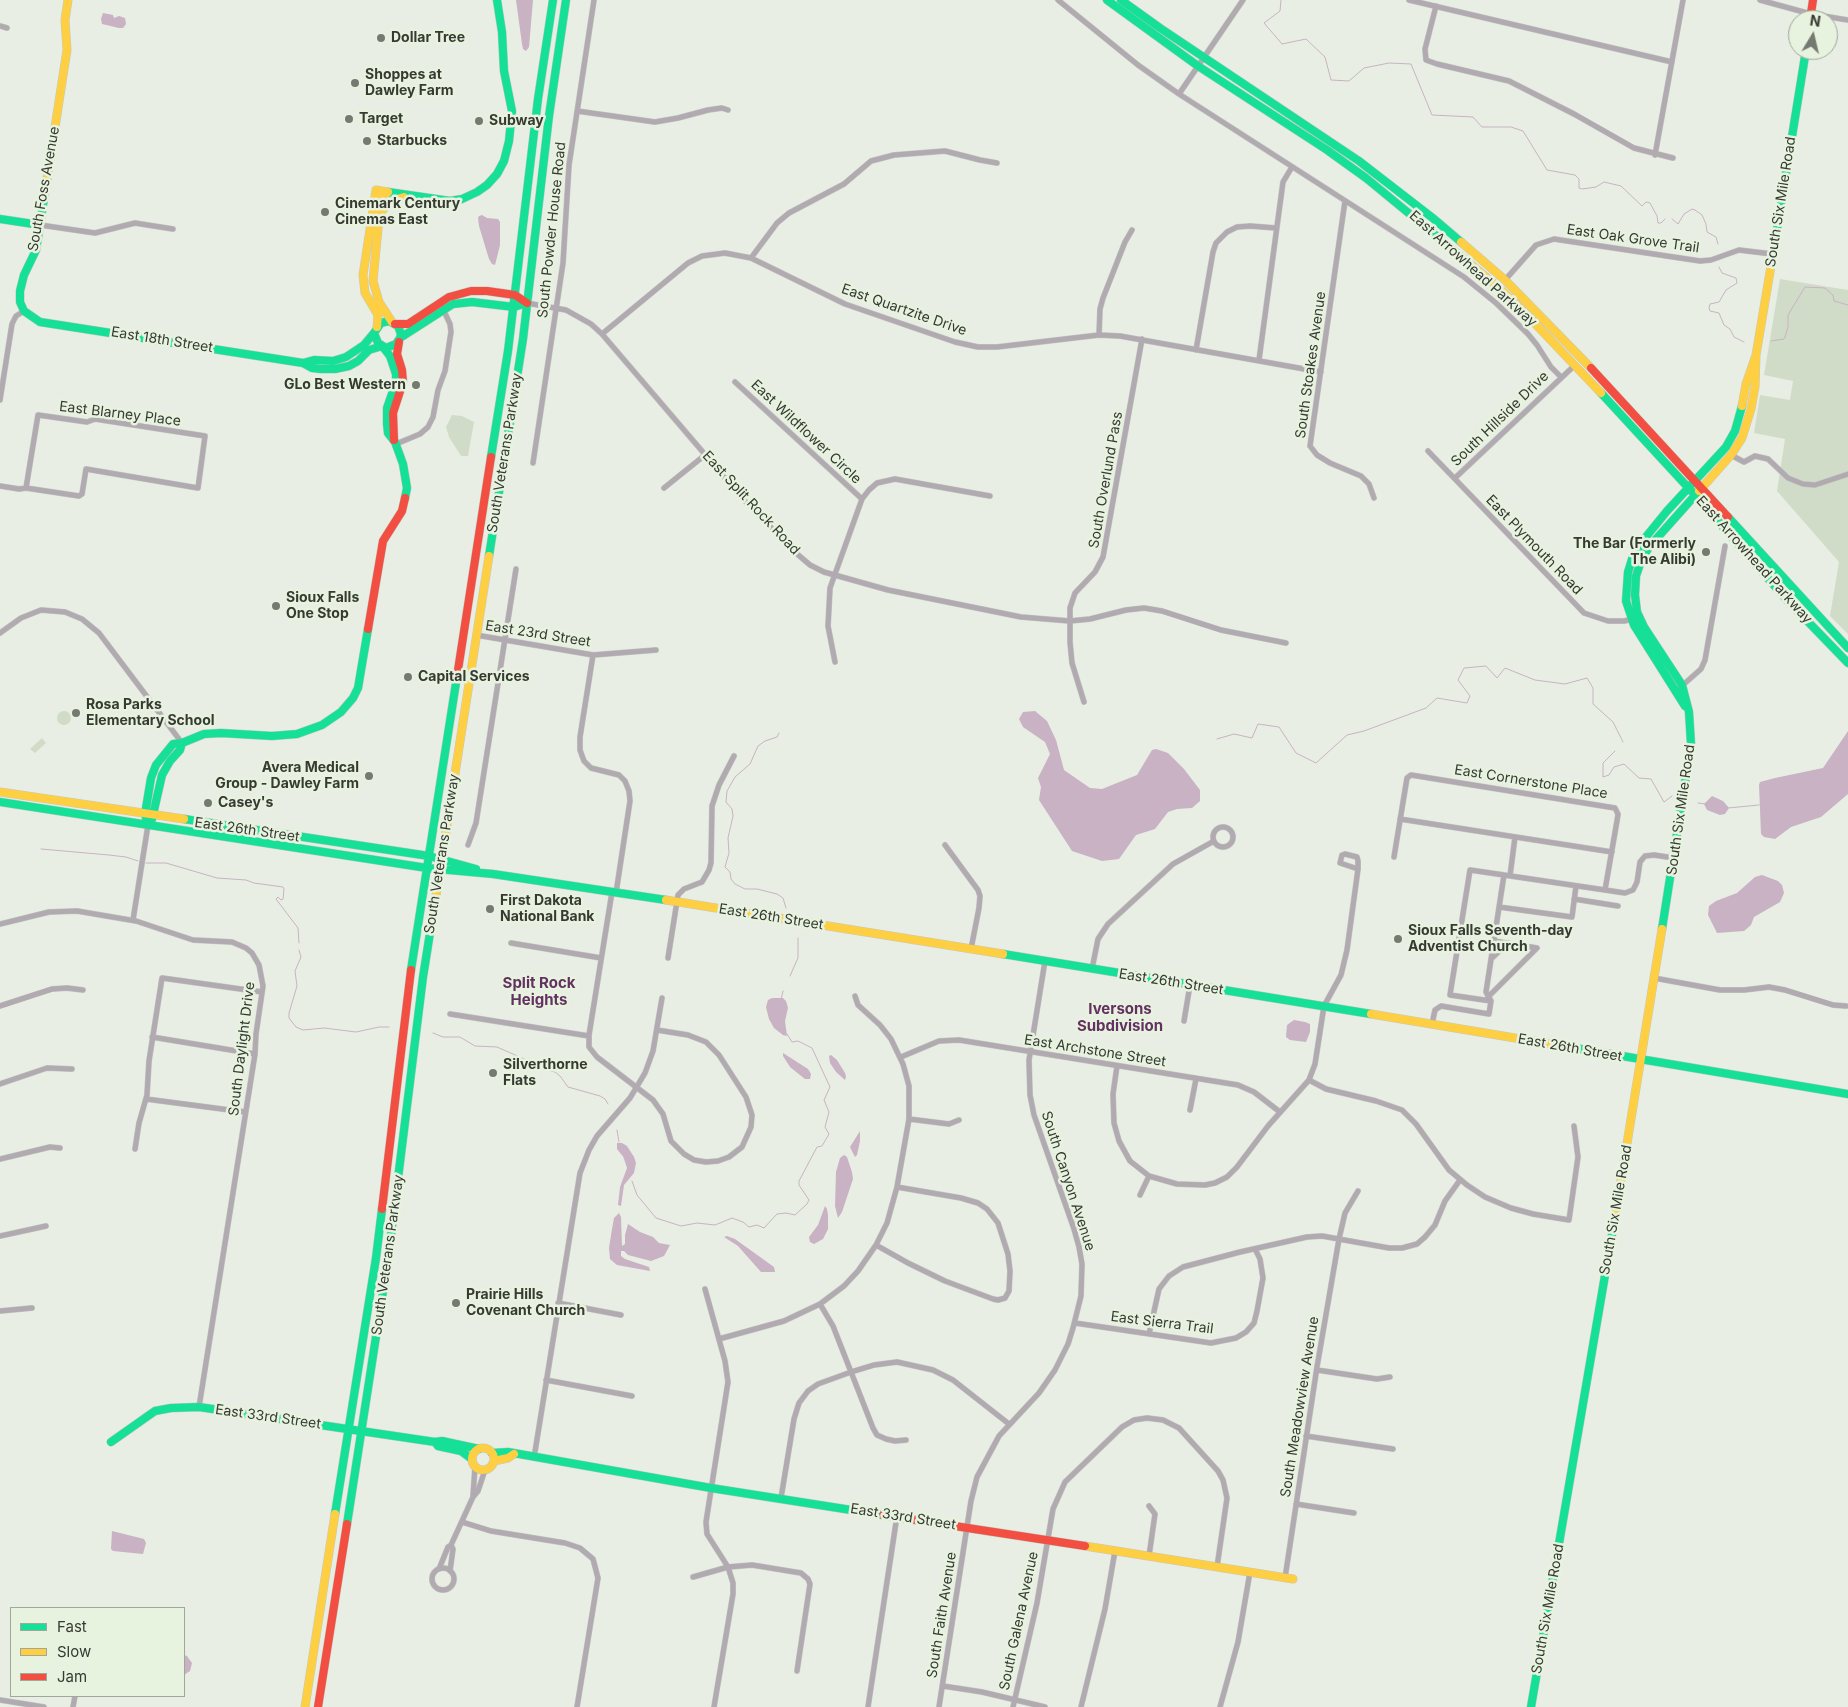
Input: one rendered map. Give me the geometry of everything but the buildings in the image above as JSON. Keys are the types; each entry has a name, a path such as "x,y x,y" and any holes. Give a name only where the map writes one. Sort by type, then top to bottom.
{"main road":[{"name":"South Foss Avenue","path":"24,311 19,298 21,284 36,250 67,50 65,20 68,0"},
{"path":"380,191 450,201 470,196 493,180 504,161 509,141 512,111 504,71 502,32 497,0"},
{"name":"South Veterans Parkway","path":"305,1707 379,1239 403,1032 514,307 536,114 553,0"},
{"name":"South Veterans Parkway","path":"318,1707 388,1259 417,1025 441,860 528,303 549,116 566,0"},
{"name":"East Arrowhead Parkway","path":"1107,0 1198,66 1327,150 1366,178 1420,221 1504,293 1575,365 1689,488 1787,600 1848,663"},
{"name":"East Arrowhead Parkway","path":"1121,0 1359,161 1434,219 1505,280 1624,402 1848,648"},
{"name":"South Six Mile Road","path":"1689,712 1675,692 1626,601 1628,572 1633,556 1651,531 1726,447 1735,431 1756,355 1804,60"},
{"path":"380,191 374,286 381,306 400,330 397,354 402,370 403,382 393,413 395,443"},
{"path":"148,824 145,814 149,786 156,765 173,744 182,744 204,734 272,736 297,734 322,725 341,712 353,698 358,688 380,552 388,532 402,511 406,497 406,473 395,443 388,433 386,415 396,382 396,374 390,356 376,340 378,315 365,293 363,275 380,191"},
{"path":"379,218 383,209 391,201 413,196"},
{"path":"0,219 40,225"},
{"path":"1420,221 1444,233 1496,279 1505,280"},
{"name":"East 18th Street","path":"302,363 314,360 333,361 346,358 364,345 385,322 408,324 414,322 443,300 464,292 482,290 515,295 528,303"},
{"name":"East 18th Street","path":"24,311 40,322 302,363 312,368 321,369 342,368 358,361 369,350 382,346 390,347 443,309 453,304 465,302 514,307"},
{"name":"East Split Rock Road","path":"514,307 528,303"},
{"name":"South Six Mile Road","path":"1635,618 1637,612 1634,595 1636,576 1641,561 1649,547 1732,455 1746,429 1752,409 1755,387 1756,355"},
{"path":"1575,365 1578,363 1583,365 1608,392 1624,402"},
{"name":"South Six Mile Road","path":"1531,1707 1641,1060 1691,744 1689,712 1682,685 1635,618"},
{"path":"148,824 154,816 162,776 182,744"},
{"name":"East 26th Street","path":"0,792 429,856 493,874"},
{"name":"East 26th Street","path":"0,802 427,868 493,874 676,902 1324,1006 1848,1094"},
{"name":"East 33rd Street","path":"111,1442 155,1412 171,1408 199,1407 435,1442 449,1442 486,1449 493,1457 508,1452 711,1488 1289,1579"},
{"name":"East 33rd Street","path":"435,1442 438,1446 461,1451 485,1470"},
{"path":"474,1463 473,1454 479,1449"},
{"path":"485,1470 490,1468 493,1457"}],"street":[{"name":"South Powder House Road","path":"533,463 563,263 569,165 594,0"},
{"name":"East Arrowhead Parkway","path":"1058,0 1132,60 1179,94 1464,277 1486,294 1528,334 1551,367 1561,377"},
{"path":"1179,94 1243,0"},
{"path":"1409,0 1672,62"},
{"path":"1656,155 1683,0"},
{"path":"1760,0 1790,10"},
{"path":"1436,6 1425,49 1426,60 1509,81 1574,114 1634,148 1673,158"},
{"path":"0,26 7,28"},
{"path":"577,111 655,122 708,110 722,108 728,110"},
{"path":"751,258 772,228 783,218 844,184 870,161 894,154 949,151 997,163"},
{"path":"1258,360 1283,182 1292,167"},
{"name":"South Stoakes Avenue","path":"1345,201 1310,446 1317,455 1330,463 1361,476 1369,484 1374,498"},
{"path":"40,225 94,233 135,223 172,229"},
{"path":"1196,350 1216,243 1227,232 1237,227 1276,228"},
{"path":"1099,335 1100,309 1103,298 1132,230"},
{"name":"East Oak Grove Trail","path":"1505,280 1536,245 1554,239 1700,261 1711,260 1739,250 1772,254"},
{"name":"East Quartzite Drive","path":"602,334 680,269 696,258 716,253 735,254 751,258 846,304 955,342 978,347 997,347 1099,335 1120,336 1321,372"},
{"name":"East Split Rock Road","path":"528,303 556,308 579,316 592,324 743,499 796,553 816,568 834,576 888,590 1041,620 1070,621 1090,619 1126,610 1144,608 1162,611 1221,630 1286,643"},
{"path":"395,443 420,434 428,427 433,417 438,390 445,371 451,332 450,324 443,309"},
{"path":"0,400 12,324 16,316 24,311"},
{"name":"South Overlund Pass","path":"1084,702 1072,663 1070,608 1075,593 1095,572 1103,557 1142,339"},
{"name":"South Hillside Drive","path":"1455,478 1575,365"},
{"name":"East Wildflower Circle","path":"735,382 862,499"},
{"name":"East Blarney Place","path":"0,486 79,496 82,494 86,469 198,488 205,436 96,419 87,422 38,415 26,488"},
{"name":"East Plymouth Road","path":"1428,451 1584,613 1608,621 1624,621 1635,618"},
{"path":"664,488 705,455"},
{"path":"1732,455 1744,462 1755,456 1768,459 1788,478 1803,484 1815,485 1848,474"},
{"path":"835,662 828,626 828,606 834,576 862,499 877,483 895,479 990,496"},
{"path":"1675,692 1701,669 1705,660 1725,546"},
{"path":"468,845 476,823 516,569"},
{"path":"0,633 21,618 41,610 65,612 82,619 99,633 182,744"},
{"name":"East 23rd Street","path":"476,635 593,655 656,650"},
{"path":"593,655 580,737 580,750 584,761 591,768 619,776 625,782 630,791 630,801 601,958 589,1047 593,1053 653,1100 660,1109 673,1145 684,1154 694,1160 712,1162 729,1157 742,1147 748,1137 752,1120 749,1103 715,1050 706,1042 695,1037 657,1030"},
{"path":"668,958 676,902 681,892 702,882 709,870 711,863 712,806 718,785 734,756"},
{"name":"East Cornerstone Place","path":"1394,857 1407,778 1411,775 1417,775 1615,808 1618,814 1605,890"},
{"path":"1400,819 1612,852"},
{"path":"133,920 148,824"},
{"path":"1432,1024 1435,1010 1440,1006 1489,1014 1490,999 1486,992 1491,959 1499,907 1516,837"},
{"path":"1092,969 1098,939 1108,924 1174,864 1214,841"},
{"path":"945,845 978,890 980,896 970,949"},
{"path":"1490,999 1450,995 1470,870 1625,893 1633,890 1637,882 1640,862 1645,856 1654,855 1674,858"},
{"path":"1117,1066 1112,1102 1116,1135 1130,1161 1149,1176 1168,1183 1191,1186 1210,1184 1222,1180 1233,1172 1280,1112 1309,1080 1315,1064 1324,1006 1337,983 1344,963 1358,869"},
{"path":"1499,907 1572,917 1576,886"},
{"path":"1574,899 1618,906"},
{"name":"South Daylight Drive","path":"0,924 49,912 70,910 133,920 193,940 232,942 252,953 262,973 262,992 255,1054 199,1407"},
{"path":"1490,999 1537,948 1494,941"},
{"path":"511,943 601,958"},
{"path":"1491,959 1508,943"},
{"name":"South Canyon Avenue","path":"967,1527 977,1477 999,1436 1039,1392 1055,1370 1068,1344 1081,1296 1082,1264 1074,1229 1034,1115 1029,1079 1031,1052 1045,961"},
{"path":"135,1149 146,1099 152,1037 162,978 262,992"},
{"path":"1654,978 1720,990 1769,987 1785,990 1832,1006 1846,1006"},
{"path":"1184,1021 1190,986"},
{"path":"0,1006 52,989 68,988 83,990"},
{"path":"719,1339 784,1321 820,1304 851,1278 876,1246 890,1215 909,1119 909,1086 901,1058 886,1032 858,1005 855,996"},
{"path":"534,1458 576,1187 582,1166 597,1136 637,1088 651,1058 662,998"},
{"path":"450,1014 589,1036"},
{"path":"152,1037 255,1054"},
{"name":"East Archstone Street","path":"901,1058 932,1043 948,1040 1246,1088 1280,1112"},
{"path":"0,1084 46,1068 72,1069"},
{"path":"1190,1110 1196,1079"},
{"path":"1309,1080 1326,1090 1384,1103 1402,1110 1421,1131 1449,1170 1485,1197 1511,1208 1568,1220 1578,1157 1574,1126"},
{"path":"146,1099 245,1112"},
{"path":"909,1119 949,1124 959,1120"},
{"path":"0,1159 50,1147 60,1148"},
{"path":"1140,1195 1149,1176"},
{"path":"1150,1334 1159,1290 1176,1270 1192,1264 1256,1248 1308,1237 1322,1236 1389,1248 1402,1248 1417,1244 1425,1238 1435,1225 1445,1201 1460,1180"},
{"path":"876,1246 945,1281 993,1299 1005,1298 1009,1291 1010,1271 1008,1254 998,1223 987,1209 978,1203 962,1198 897,1187"},
{"name":"South Meadowview Avenue","path":"1289,1579 1296,1504 1306,1436 1339,1239 1345,1213 1358,1191"},
{"path":"0,1236 46,1226"},
{"name":"East Sierra Trail","path":"1075,1323 1211,1343 1236,1338 1246,1332 1254,1323 1263,1278 1256,1248"},
{"path":"706,1289 727,1376 727,1390 706,1522 708,1534 728,1568 733,1583 733,1594 714,1707"},
{"path":"558,1303 622,1315"},
{"path":"820,1304 833,1326 877,1435 895,1441 906,1440"},
{"path":"0,1311 32,1308"},
{"path":"780,1498 794,1419 799,1403 808,1391 818,1384 850,1372 874,1365 896,1362 933,1370 953,1380 1009,1424"},
{"path":"1317,1370 1377,1379 1390,1377"},
{"path":"546,1380 632,1396"},
{"name":"South Galena Avenue","path":"1013,1707 1037,1603 1053,1510 1065,1482 1122,1427 1134,1420 1155,1418 1163,1420 1178,1428 1218,1471 1223,1480 1227,1498 1217,1567"},
{"path":"1306,1436 1393,1449"},
{"path":"473,1497 474,1463"},
{"path":"439,1570 448,1547 451,1545 473,1497 478,1492 485,1470"},
{"path":"1296,1504 1354,1513"},
{"path":"1149,1506 1155,1514 1149,1556"},
{"path":"868,1707 897,1516"},
{"path":"462,1522 491,1532 580,1548 593,1559 598,1578 578,1707"},
{"name":"South Faith Avenue","path":"939,1707 967,1527"},
{"path":"450,1571 445,1569 439,1570 434,1574 433,1581 436,1587 442,1590 449,1588 453,1583 453,1576 450,1571 453,1549 451,1545"},
{"path":"1081,1707 1105,1609 1115,1551"},
{"path":"693,1577 728,1568 752,1565 802,1573 808,1578 810,1584 797,1671"},
{"path":"1220,1707 1238,1642 1250,1572"},
{"path":"942,1686 982,1692 1045,1707"},
{"path":"0,1700 44,1707"}],"green space":[{"path":"1780,279 1848,290 1848,634 1830,616 1839,562 1777,491 1785,439 1754,433 1760,395 1790,400 1793,381 1764,375"},
{"path":"452,415 462,416 474,422 468,456 461,456 449,437 446,427"},
{"path":"61,711 67,711 71,718 67,725 61,725 57,721 57,715"},
{"path":"42,738 46,743 35,753 30,749"}],"shaded area":[{"path":"516,0 533,0 529,47 526,51 523,49 522,44"},
{"path":"103,13 113,15 114,18 119,16 125,18 126,24 123,28 119,28 102,24"},
{"path":"482,215 487,218 498,219 500,222 500,245 495,265 489,259 479,226 478,218"},
{"path":"1035,711 1047,721 1056,740 1064,770 1090,788 1102,789 1137,775 1152,750 1156,749 1168,753 1184,769 1200,790 1200,801 1192,808 1168,812 1155,829 1136,835 1119,859 1102,861 1072,851 1039,800 1041,787 1038,778 1050,754 1045,742 1023,727 1019,719 1023,712"},
{"path":"1848,731 1848,794 1821,817 1791,827 1775,839 1764,837 1761,834 1760,782 1823,768"},
{"path":"1712,796 1723,801 1729,808 1725,814 1720,815 1707,810 1704,804"},
{"path":"1762,875 1778,881 1782,885 1784,893 1780,902 1754,917 1751,925 1744,931 1717,933 1708,915 1709,906 1716,901 1737,893 1755,877"},
{"path":"783,998 786,1001 788,1008 785,1021 787,1036 774,1028 769,1019 766,1007 768,1000"},
{"path":"1294,1020 1310,1024 1310,1032 1306,1042 1290,1040 1286,1037 1287,1025"},
{"path":"783,1053 808,1069 811,1074 810,1079 805,1079 790,1067"},
{"path":"831,1055 837,1060 845,1073 845,1080 830,1063 829,1056"},
{"path":"860,1131 860,1141 855,1157 850,1147"},
{"path":"617,1143 627,1146 636,1163 634,1173 624,1185 621,1206 618,1205 620,1187 627,1168 625,1159 617,1149"},
{"path":"844,1155 847,1157 853,1179 842,1212 838,1218 835,1206 836,1172 840,1158"},
{"path":"825,1206 828,1215 828,1229 823,1239 814,1244 810,1242 809,1237 818,1225"},
{"path":"619,1213 621,1217 622,1246 625,1244 628,1224 640,1232 653,1237 659,1243 670,1245 664,1256 651,1261 628,1255 621,1251 621,1256 625,1259 649,1267 650,1271 617,1265 610,1259 609,1248 614,1218"},
{"path":"727,1236 735,1239 774,1267 775,1272 761,1272 738,1246 724,1237"},
{"path":"112,1531 144,1539 146,1543 143,1554 113,1551 111,1549"},
{"path":"185,1655 192,1663 190,1671 185,1674"}],"waterway":[{"path":"1281,0 1280,11 1264,23 1282,44 1306,39 1325,57 1331,80 1349,81 1364,68 1389,63 1411,64 1432,115 1473,117 1482,127 1511,127 1523,131 1547,170 1575,175 1579,179 1579,188 1582,189 1596,187 1604,182 1621,186 1642,206 1646,202 1650,203 1657,216 1658,223 1665,219"},
{"path":"1672,219 1678,224 1684,214 1692,209 1695,210 1702,215 1707,232 1716,237 1718,244"},
{"path":"1719,267 1722,273 1736,278 1737,283 1726,290 1719,302 1710,304 1709,308 1710,311 1719,313 1724,325 1730,329 1734,337 1744,342"},
{"path":"1771,341 1784,339 1788,327 1788,315 1805,287 1825,288 1833,295 1834,301 1848,305"},
{"path":"1217,739 1234,734 1252,738 1258,724 1279,727 1296,753 1316,763 1347,735 1364,731 1426,708 1437,698 1467,703 1470,696 1458,680 1464,668 1486,666 1497,678 1505,668 1535,680 1565,684 1587,678 1593,688 1593,704 1613,722 1623,742"},
{"path":"779,733 777,737 765,741 758,746 750,764 735,777 727,791 726,802 732,809 733,816 728,838 729,853 725,867 730,872 731,879 735,884 745,889 757,889 777,894 783,898 786,908"},
{"path":"1615,751 1603,763 1603,777 1609,775 1614,767 1624,764 1639,778 1651,779 1664,802 1672,796"},
{"path":"1698,803 1705,804"},
{"path":"1728,808 1759,805"},
{"path":"41,849 126,857 138,861"},
{"path":"146,863 166,863 217,878 246,880 283,887 283,899 281,900 278,897 276,899 298,928 299,943"},
{"path":"790,976 798,958 798,938"},
{"path":"299,950 301,957 295,971 297,986 289,1013 289,1018 296,1027 303,1030 324,1028 356,1032 389,1027"},
{"path":"781,1000 783,991"},
{"path":"433,1033 443,1037 460,1037 475,1046 497,1047 531,1062 539,1068 555,1072 568,1087 600,1096 608,1104"},
{"path":"632,1181 637,1195 656,1218 681,1226 697,1223 715,1225 732,1218 743,1222 749,1227 757,1225 764,1228 777,1214 795,1215 807,1204 809,1200 799,1185 799,1181 817,1147 822,1146 829,1134 825,1127 829,1112 824,1100 830,1087 812,1048 798,1041 792,1042 787,1034"},
{"path":"617,1130 619,1142"},
{"path":"624,1158 627,1166"}],"traffic: fast":[{"path":"388,192 450,201 462,199 477,192 497,174 504,161 509,141 512,111 504,71 502,32 497,0"},
{"path":"491,457 508,351 538,99 553,0"},
{"path":"489,556 523,339 549,116 566,0"},
{"path":"1107,0 1198,66 1327,150 1366,178 1462,257"},
{"path":"1121,0 1359,161 1461,242"},
{"path":"1773,254 1804,60"},
{"path":"47,179 36,250 24,275 20,291 20,302 24,311 40,322 303,363 312,368 321,369 349,366 358,361 369,350 382,346"},
{"path":"0,219 40,225"},
{"path":"400,338 401,334 398,326 389,321 381,323 374,333 378,343 386,348 396,344 400,338 453,304 472,302 514,307 527,303"},
{"path":"303,363 314,360 333,361 346,357 364,345 374,333"},
{"path":"383,347 390,356 396,374 396,382 387,408 387,424 388,433 395,442 403,464 407,488 405,498"},
{"path":"1601,393 1695,495 1787,600 1848,663"},
{"path":"1685,706 1634,625 1626,601 1628,572 1633,556 1645,538 1667,511 1726,447 1735,431 1742,406"},
{"path":"1662,929 1691,744 1689,712 1682,685 1644,627 1637,612 1635,595 1636,576 1641,561 1649,547 1699,491"},
{"path":"1728,517 1848,648"},
{"path":"148,825 145,814 151,778 156,765 173,744 182,743 204,734 272,736 297,734 322,725 341,712 353,698 358,688 368,629"},
{"path":"411,970 458,670"},
{"path":"152,819 162,775 170,761 180,750 182,743"},
{"path":"0,802 427,868 493,874 666,900"},
{"path":"184,819 429,856 476,869"},
{"path":"347,1524 388,1259 423,977 436,895"},
{"path":"1003,954 1371,1014"},
{"path":"1551,1044 1848,1094"},
{"path":"335,1514 376,1258 382,1209"},
{"path":"1531,1707 1615,1217"},
{"path":"111,1442 155,1411 171,1408 199,1407 435,1442 442,1441 479,1449"},
{"path":"435,1442 438,1446 461,1451 472,1459"},
{"path":"492,1453 508,1452 711,1488 883,1515"}],"traffic: slow":[{"path":"47,179 67,50 65,20 68,0"},
{"path":"377,327 378,315 365,293 363,275 376,190 388,192"},
{"path":"384,192 379,218 373,281 379,302 392,322"},
{"path":"381,212 391,201 404,197"},
{"path":"1461,242 1505,280 1591,368"},
{"path":"1742,406 1746,384 1756,355 1773,254"},
{"path":"1462,257 1524,312 1601,393"},
{"path":"1699,491 1731,455 1742,438 1751,409 1755,387 1756,355"},
{"path":"436,895 489,556"},
{"path":"0,792 184,819"},
{"path":"666,900 1003,954"},
{"path":"1615,1217 1662,929"},
{"path":"1371,1014 1551,1044"},
{"path":"483,1448 491,1451 494,1459 491,1467 483,1470 475,1467 472,1459 475,1451 483,1448"},
{"path":"494,1461 508,1458 514,1454"},
{"path":"305,1707 335,1514"},
{"path":"1085,1546 1293,1579"}],"traffic: jam":[{"path":"1812,10 1813,0"},
{"path":"395,324 408,324 449,297 471,291 515,295 527,303"},
{"path":"394,440 393,413 403,382 402,370 397,354 399,342"},
{"path":"1591,368 1728,517"},
{"path":"458,670 491,457"},
{"path":"368,629 383,541 402,511 405,498"},
{"path":"382,1209 411,970"},
{"path":"883,1515 1085,1546"},
{"path":"318,1707 347,1524"}],"place":[{"name":"Dollar Tree","path":"381,38"},
{"name":"Shoppes at Dawley Farm","path":"355,83"},
{"name":"Target","path":"349,119"},
{"name":"Subway","path":"479,121"},
{"name":"Starbucks","path":"367,141"},
{"name":"Cinemark Century Cinemas East","path":"325,212"},
{"name":"GLo Best Western","path":"416,385"},
{"name":"The Bar (Formerly The Alibi)","path":"1706,552"},
{"name":"Sioux Falls One Stop","path":"276,606"},
{"name":"Capital Services","path":"408,677"},
{"name":"Rosa Parks Elementary School","path":"76,713"},
{"name":"Avera Medical Group - Dawley Farm","path":"369,776"},
{"name":"Casey's","path":"208,803"},
{"name":"First Dakota National Bank","path":"490,909"},
{"name":"Sioux Falls Seventh-day Adventist Church","path":"1398,939"},
{"name":"Silverthorne Flats","path":"493,1073"},
{"name":"Prairie Hills Covenant Church","path":"456,1303"}],"district":[{"name":"Split Rock Heights","path":"539,992"},
{"name":"Iversons Subdivision","path":"1120,1018"}]}
